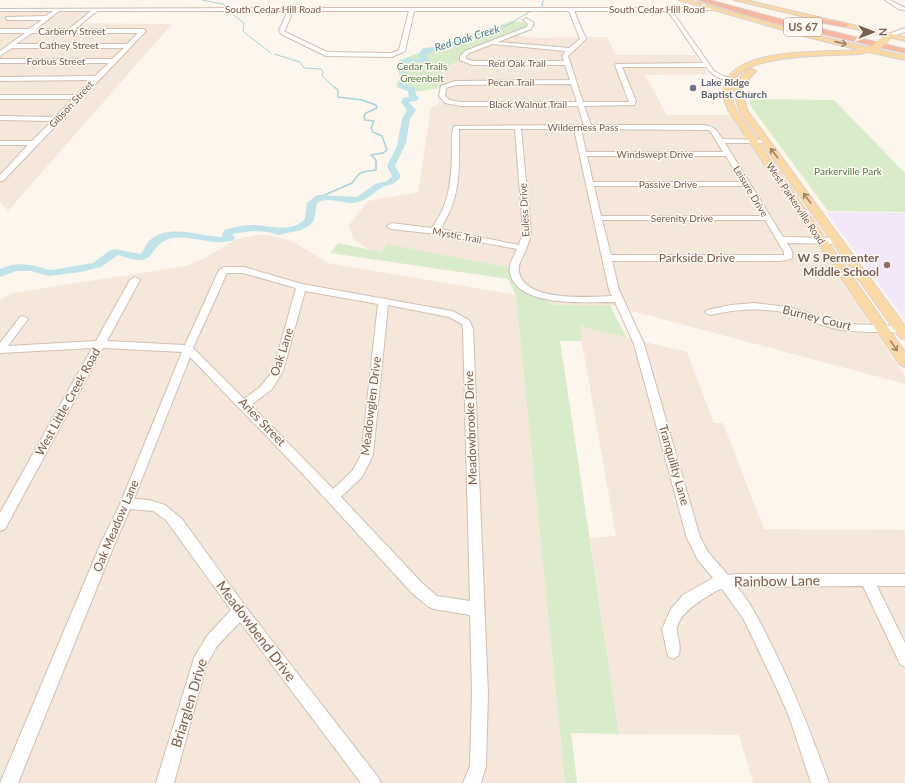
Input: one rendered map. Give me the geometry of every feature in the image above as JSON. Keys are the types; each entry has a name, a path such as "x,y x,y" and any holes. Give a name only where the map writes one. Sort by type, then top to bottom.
{"highway":[{"path":"694,0 813,37"},
{"name":"US 67","path":"701,0 781,22 905,51"},
{"name":"US 67","path":"714,0 905,47"},
{"path":"722,0 845,25"}],"main road":[{"path":"682,0 813,37 905,58"},
{"path":"738,0 879,33 888,37"},
{"path":"879,33 903,34"},
{"path":"740,81 749,73 766,64 796,57 869,50 877,46 888,37 903,34"},
{"path":"730,79 742,68 769,58 796,54 840,53"},
{"name":"West Parkerville Road","path":"730,79 726,92 728,103 732,110 905,362"},
{"name":"West Parkerville Road","path":"740,81 737,92 743,110 903,332"},
{"path":"732,110 743,110"},
{"path":"792,198 811,218 817,222 825,222"},
{"path":"839,266 863,294 871,300 881,302"}],"street":[{"path":"887,0 902,9"},
{"path":"291,9 282,30 283,33 318,51 336,55 392,55 402,51 412,9"},
{"path":"567,63 566,56 570,50 581,43 583,39 570,9"},
{"path":"669,9 715,75 740,81"},
{"name":"South Cedar Hill Road","path":"0,10 714,9"},
{"path":"0,54 58,10"},
{"path":"70,31 96,10"},
{"path":"8,18 47,18"},
{"path":"491,42 529,28 531,23 526,20"},
{"name":"Carberry Street","path":"0,31 143,31"},
{"name":"Gibson Street","path":"0,179 95,78 143,31"},
{"path":"491,42 514,46 551,47 570,50"},
{"name":"Red Oak Trail","path":"491,42 465,54 463,60 466,62 567,63"},
{"name":"Cathey Street","path":"11,46 128,46"},
{"name":"Forbus Street","path":"0,61 112,61"},
{"name":"Tranquility Lane","path":"567,63 580,104 583,154 617,299 636,334 694,538 703,556 748,613 783,683 797,716 820,783"},
{"name":"Black Walnut Trail","path":"448,84 443,87 442,96 447,102 453,104 632,104 633,101 618,65 707,65"},
{"path":"0,78 95,78"},
{"name":"Pecan Trail","path":"448,84 460,82 574,82"},
{"path":"0,97 78,97"},
{"path":"0,118 57,119"},
{"name":"Wilderness Pass","path":"434,231 446,214 454,186 456,127 710,128"},
{"name":"Euless Drive","path":"518,128 527,232 523,248 514,267 514,274 517,281 527,290 548,298 617,299"},
{"name":"Leisure Drive","path":"710,128 720,141 788,252 788,257"},
{"path":"720,141 766,141"},
{"path":"0,143 35,143"},
{"name":"Windswept Drive","path":"583,154 728,154"},
{"name":"Passive Drive","path":"590,184 746,184"},
{"name":"Serenity Drive","path":"598,218 767,218"},
{"name":"Mystic Trail","path":"391,226 434,231 523,248"},
{"path":"780,240 838,241"},
{"name":"Parkside Drive","path":"607,258 788,257"},
{"name":"Meadowbrooke Drive","path":"224,270 244,270 301,287 383,303 452,314 464,320 468,328 476,609 480,694 478,766 472,783"},
{"name":"Oak Meadow Lane","path":"9,783 108,543 126,504 188,349 224,270"},
{"name":"West Little Creek Road","path":"0,525 135,280"},
{"name":"Oak Lane","path":"244,404 263,392 273,381 278,371 301,287"},
{"name":"Meadowglen Drive","path":"333,496 354,480 367,455 383,303"},
{"name":"Burney Court","path":"710,312 727,308 768,308 798,313 839,326 903,332"},
{"path":"0,350 23,319"},
{"path":"0,350 100,344 188,349"},
{"name":"Aries Street","path":"188,349 244,404 333,496 418,589 434,602 476,609"},
{"name":"Meadowbend Drive","path":"126,504 151,506 166,511 178,523 240,611 372,783"},
{"name":"Rainbow Lane","path":"673,651 669,629 676,614 688,600 715,584 739,580 905,580"},
{"path":"867,580 905,659"},
{"name":"Briarglen Drive","path":"165,783 199,663 212,641 240,611"}],"shaded area":[{"path":"0,11 92,11 77,23 172,24 8,211 0,201"},
{"path":"509,34 534,38 607,37 616,55 695,55 708,74 645,75 667,115 731,115 905,376 905,384 610,305 555,305 527,291 514,280 387,244 381,252 368,249 353,239 349,225 368,201 418,192 431,108 439,103 440,88 445,83 440,76 443,75 449,66 461,59 462,55"},
{"name":"W S Permenter Middle School","path":"826,212 905,213 905,320"},
{"path":"255,235 267,235 292,241 328,263 516,295 565,783 0,783 0,300 11,293 186,266 203,259 237,239"},
{"path":"579,326 687,352 714,423 723,423 764,529 905,530 905,783 753,783 739,735 619,734 590,538 616,536"}],"green space":[{"name":"Cedar Trails Greenbelt","path":"512,21 529,23 529,25 465,52 461,59 449,66 441,76 445,83 440,88 423,91 410,91 400,88 396,84 400,78 397,64 400,60 439,45"},
{"name":"Parkerville Park","path":"749,99 834,100 905,173 905,212 828,211 752,108"},
{"path":"338,243 381,252 387,244 509,268 527,291 555,305 610,305 627,338 580,326 582,341 560,341 619,734 571,733 577,783 565,783 516,296 508,279 330,253"}],"waterway":[{"path":"202,0 223,4 227,8"},
{"name":"Red Oak Creek","path":"543,8 542,3 544,0"},
{"path":"227,10 244,23 243,31 245,33 271,53"},
{"name":"Red Oak Creek","path":"500,27 506,26 529,12 544,10"},
{"name":"Red Oak Creek","path":"0,274 7,269 16,267 31,268 44,273 92,267 102,262 115,252 141,257 147,254 153,243 172,235 192,235 225,240 230,238 227,235 228,232 239,229 261,228 278,232 298,228 307,223 311,215 311,204 320,197 352,200 360,199 378,186 390,183 397,176 391,166 403,140 407,116 412,110 405,102 406,100 415,98 412,96 412,90 401,87 405,84 407,79 404,76 402,63 407,60 426,61 421,55 423,52 429,52 424,50 425,49 437,49 444,45 500,27"},
{"path":"274,54 300,62 304,68 321,69 323,72 322,76 335,88"},
{"path":"320,197 352,183 359,174 363,172 376,170 376,160 371,155 383,153 387,150 382,136 373,132 371,128 374,121 365,120 364,116 366,113 377,108 376,105 362,100 338,97 338,90 334,87"}],"place":[{"name":"Lake Ridge Baptist Church","path":"693,88"},
{"name":"W S Permenter Middle School","path":"887,265"}]}
